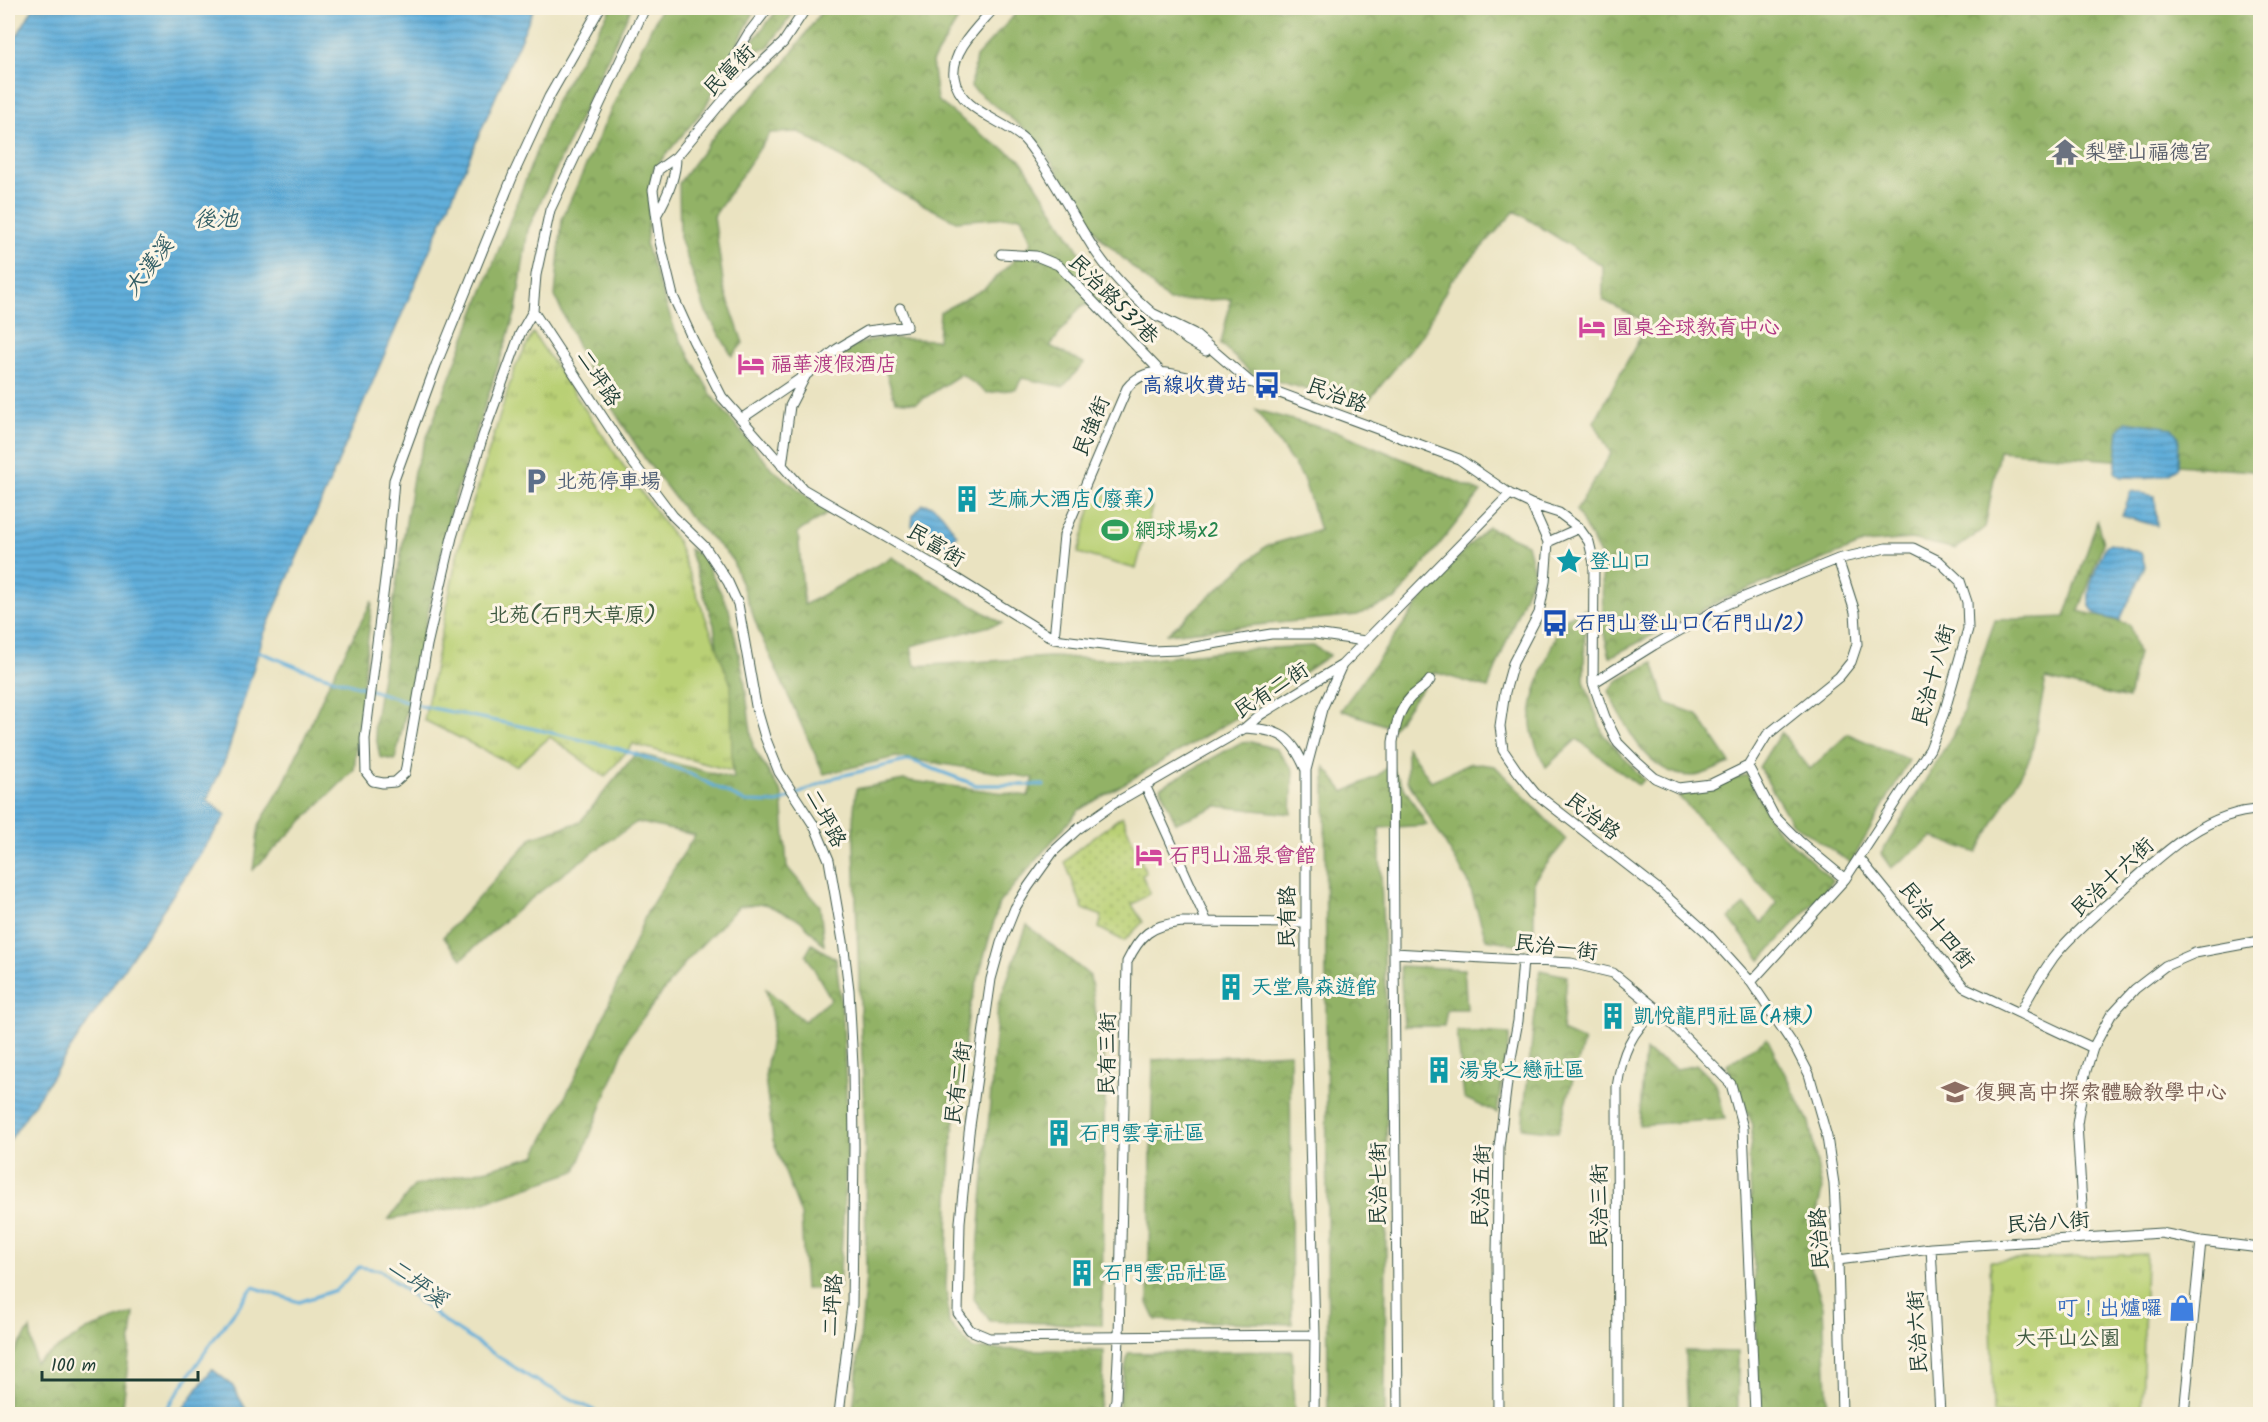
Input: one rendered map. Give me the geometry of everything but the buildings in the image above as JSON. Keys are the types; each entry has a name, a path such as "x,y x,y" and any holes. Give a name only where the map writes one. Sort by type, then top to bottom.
{"street":[{"path":"600,8 549,97 514,173 436,364 394,480 387,563 365,739 366,772 372,781 395,782 405,773 427,645 452,537 483,436 520,334 533,311 536,275 550,210 645,8"},
{"path":"732,90 735,56 768,8"},
{"name":"民富街","path":"806,8 783,44 732,90 676,157 658,170 653,190 660,242 673,296 708,372 722,397 741,420 803,489 946,572 1054,639 1152,651 1177,650 1271,634 1315,634 1365,641"},
{"path":"994,8 956,59 954,76 963,97 986,116 1023,138 1030,146 1067,201 1092,246 1138,301 1187,340 1224,360 1250,382"},
{"name":"民富街","path":"657,214 666,199 676,168 676,157"},
{"name":"民治路537巷","path":"1002,254 1036,256 1058,265 1161,372"},
{"path":"741,420 806,375 837,349 867,331 907,326 900,308"},
{"name":"二坪路","path":"533,311 631,460 674,516 705,547 728,582 738,604 756,706 765,738 778,772 815,827 829,860 849,990 853,1066 852,1305 839,1414"},
{"path":"1161,372 1222,385 1250,382"},
{"name":"民強街","path":"1054,639 1064,535 1127,388 1136,378 1161,372"},
{"path":"782,466 790,406 806,375"},
{"name":"民治路","path":"1250,382 1460,459 1510,494 1531,504 1548,542 1545,582 1539,613 1514,663 1505,692 1500,726 1503,750 1535,793 1657,888 1705,931 1751,982 1796,1049 1809,1074 1827,1137 1834,1184 1842,1414"},
{"name":"民有路","path":"1314,1414 1315,1335 1305,923 1306,770 1322,710 1342,665 1510,494"},
{"path":"1531,504 1559,513 1579,528 1589,542 1594,563 1593,683 1605,717 1618,743 1655,778 1678,788 1711,784 1748,766 1767,735 1839,677 1851,662 1857,644 1855,612 1838,559"},
{"path":"1548,542 1579,528"},
{"name":"民治十八街","path":"1593,683 1727,604 1838,559 1886,548 1913,548 1939,561 1960,581 1967,602 1968,629 1944,713 1930,749 1845,879 1751,982"},
{"name":"民有二街","path":"1315,1335 989,1338 970,1330 958,1313 960,1222 969,1133 991,979 1001,942 1015,908 1053,852 1078,829 1145,785 1245,728 1260,715 1342,665"},
{"path":"1394,953 1393,742 1397,717 1412,696 1430,680"},
{"path":"1245,728 1264,729 1283,736 1295,747 1306,770"},
{"path":"1748,766 1774,816 1799,841 1845,879"},
{"path":"1145,785 1208,922"},
{"name":"民治十六街","path":"2020,1013 2036,982 2055,956 2092,918 2174,844 2225,817 2260,810"},
{"name":"民治十四街","path":"1860,859 1964,987 2093,1048"},
{"name":"民有三街","path":"1113,1414 1116,1399 1119,1338 1128,962 1136,943 1164,924 1305,923"},
{"path":"2084,1238 2077,1124 2085,1074 2093,1048 2111,1015 2135,989 2165,966 2195,953 2260,941"},
{"name":"民治一街","path":"1394,953 1570,963 1613,973 1657,1009 1731,1084 1743,1128 1755,1414"},
{"name":"民治七街","path":"1394,953 1398,1414"},
{"name":"民治五街","path":"1498,1414 1499,1147 1508,1074 1518,1021 1523,960"},
{"name":"民治三街","path":"1618,1414 1617,1087 1623,1052 1646,1020 1657,1009"},
{"name":"民治八街","path":"1838,1260 1931,1248 2161,1233 2201,1241 2260,1248"},
{"path":"2184,1414 2201,1241"},
{"name":"民治六街","path":"1931,1248 1940,1414"}],"green space":[{"path":"611,8 631,8 528,229 516,311 452,506 395,760 380,757 374,727 414,471 556,100"},
{"path":"661,8 756,8 704,109 653,170 646,246 675,330 714,399 772,469 829,513 798,532 804,605 892,557 1002,623 911,646 915,666 1049,657 1143,660 1231,650 1313,646 1330,655 1234,719 1079,810 999,903 969,1011 951,1149 946,1287 949,1323 973,1349 1104,1351 1103,1387 1098,1414 853,1414 866,1276 865,1136 853,821 856,789 904,780 1028,796 1034,778 896,757 824,774 760,634 732,559 687,514 645,459 589,372 555,296 562,219 614,103"},
{"path":"779,8 797,8 767,48 744,52"},
{"path":"824,8 965,8 932,62 937,100 983,136 1021,160 1078,250 1124,302 1081,306 1050,346 1084,363 1063,387 1022,378 1016,389 987,393 961,374 917,403 895,401 882,359 844,361 840,357 858,344 880,338 938,340 940,312 984,289 1032,243 1021,216 956,221 900,193 799,132 770,133 714,216 724,288 743,343 732,356 705,310 680,237 679,183 717,132 778,72"},
{"path":"1021,8 2260,8 2260,488 2253,471 1999,451 1985,528 1956,549 1911,539 1865,543 1726,598 1610,657 1603,630 1602,558 1576,510 1611,454 1594,422 1648,323 1603,300 1603,266 1515,211 1451,281 1422,335 1364,406 1252,374 1221,344 1231,299 1169,301 1098,235 1036,138 971,87 976,57"},
{"name":"北苑(石門大草原)","path":"533,333 677,541 731,685 732,771 633,744 605,777 550,737 516,766 424,720 458,551 514,370"},
{"path":"1256,410 1341,433 1481,492 1396,599 1357,615 1167,634 1266,546 1320,530 1303,478"},
{"name":"網球場x2","path":"1095,492 1152,507 1136,569 1078,553"},
{"path":"2097,521 2103,543 2079,611 2129,624 2138,653 2128,699 2046,679 2031,756 1977,853 1933,837 1891,868 1881,854 1958,726 1995,620 2065,617"},
{"path":"1488,527 1527,544 1534,572 1488,688 1434,672 1393,728 1341,710 1440,574"},
{"path":"689,549 703,557 729,609 744,678 753,747 782,794 787,867 820,906 824,945 800,920 765,904 739,906 688,959 629,1036 576,1171 478,1204 388,1220 414,1186 535,1156 593,1042 647,912 695,835 637,822 546,887 462,959 443,937 533,837 580,822 636,753 734,779 714,625"},
{"path":"372,601 354,770 253,870 259,825 284,783 329,683"},
{"path":"1585,609 1584,681 1603,734 1644,780 1638,785 1577,739 1546,767 1534,741 1531,712 1542,672 1561,621"},
{"path":"1653,662 1666,703 1697,714 1730,763 1695,776 1675,773 1650,758 1630,733 1609,691 1617,681"},
{"path":"1781,732 1810,769 1848,734 1909,760 1851,863 1791,822 1759,767"},
{"path":"1251,742 1276,749 1293,770 1291,814 1217,806 1176,823 1160,787 1240,743"},
{"path":"1407,747 1431,781 1471,763 1495,766 1566,840 1534,880 1534,947 1486,939 1468,881 1407,780"},
{"path":"1390,765 1427,825 1379,828 1387,1034 1385,1414 1328,1414 1325,767 1344,792 1377,776"},
{"path":"1747,775 1774,827 1833,881 1761,960 1729,918 1744,905 1762,923 1777,903 1679,797 1685,793"},
{"path":"1122,816 1146,873 1142,875 1150,893 1132,905 1143,922 1124,941 1099,928 1102,916 1083,909 1065,862 1079,848"},
{"path":"1027,925 1090,976 1106,1077 1102,1325 990,1321 974,1299 998,1005"},
{"path":"812,944 836,959 843,1022 848,1135 839,1288 805,1289 801,1215 773,1140 765,1077 773,1024 766,989 804,1021 831,999 806,955"},
{"path":"1400,966 1464,969 1467,1009 1447,1009 1444,1026 1404,1026"},
{"path":"1540,970 1567,976 1562,1031 1584,1041 1558,1132 1522,1128"},
{"path":"1457,1031 1510,1034 1497,1113 1464,1098"},
{"path":"1767,1038 1809,1122 1822,1190 1809,1246 1811,1269 1823,1306 1828,1414 1758,1414 1749,1156 1753,1125 1727,1065"},
{"path":"1645,1051 1677,1069 1697,1065 1716,1084 1725,1119 1639,1125"},
{"path":"1290,1053 1292,1324 1156,1320 1148,1303 1153,1060"},
{"name":"大平山公園","path":"2146,1254 2142,1414 1993,1414 1990,1261"},
{"path":"134,1313 122,1414 8,1414 8,1362 30,1329 35,1363 87,1330"},
{"path":"1292,1351 1294,1414 1117,1414 1128,1353"},
{"path":"1685,1351 1738,1352 1738,1414 1688,1414"}],"water":[{"name":"後池","path":"33,8 534,8 264,634 226,758 207,800 226,815 8,1143 8,51"},
{"path":"2126,421 2172,428 2179,438 2178,467 2166,474 2151,477 2121,477 2115,472 2119,430"},
{"path":"2131,491 2155,496 2157,526 2122,516"},
{"path":"923,504 938,510 957,535 945,546 930,529 912,526 913,515"},
{"path":"2110,543 2141,553 2145,566 2120,620 2097,614 2091,608 2089,601 2091,582 2105,547"},
{"path":"212,1369 232,1385 247,1411 245,1414 179,1414"}],"waterway":[{"path":"255,650 300,668 422,706 620,749 684,771 746,802 778,803 836,777 910,760 976,785 1044,785"},
{"name":"二坪溪","path":"163,1414 216,1336 253,1287 299,1302 336,1290 359,1267 380,1270 445,1322 531,1378 601,1414"}],"place":[{"name":"梨壁山福德宮","path":"2065,152"},
{"name":"圓桌全球教育中心","path":"1592,327"},
{"name":"福華渡假酒店","path":"751,364"},
{"name":"高線收費站","path":"1267,385"},
{"name":"北苑停車場","path":"536,481"},
{"name":"芝麻大酒店(廢棄)","path":"967,499"},
{"name":"網球場x2","path":"1115,530"},
{"name":"登山口","path":"1569,561"},
{"name":"石門山登山口(石門山/2)","path":"1555,623"},
{"name":"石門山溫泉會館","path":"1149,855"},
{"name":"天堂鳥森遊館","path":"1231,987"},
{"name":"凱悅龍門社區(A棟)","path":"1613,1016"},
{"name":"湯泉之戀社區","path":"1439,1070"},
{"name":"復興高中探索體驗教學中心","path":"1955,1092"},
{"name":"石門雲享社區","path":"1059,1133"},
{"name":"石門雲品社區","path":"1082,1273"},
{"name":"叮！出爐囉","path":"2182,1308"}],"water label":[{"name":"大漢溪","path":"148,266"}]}
